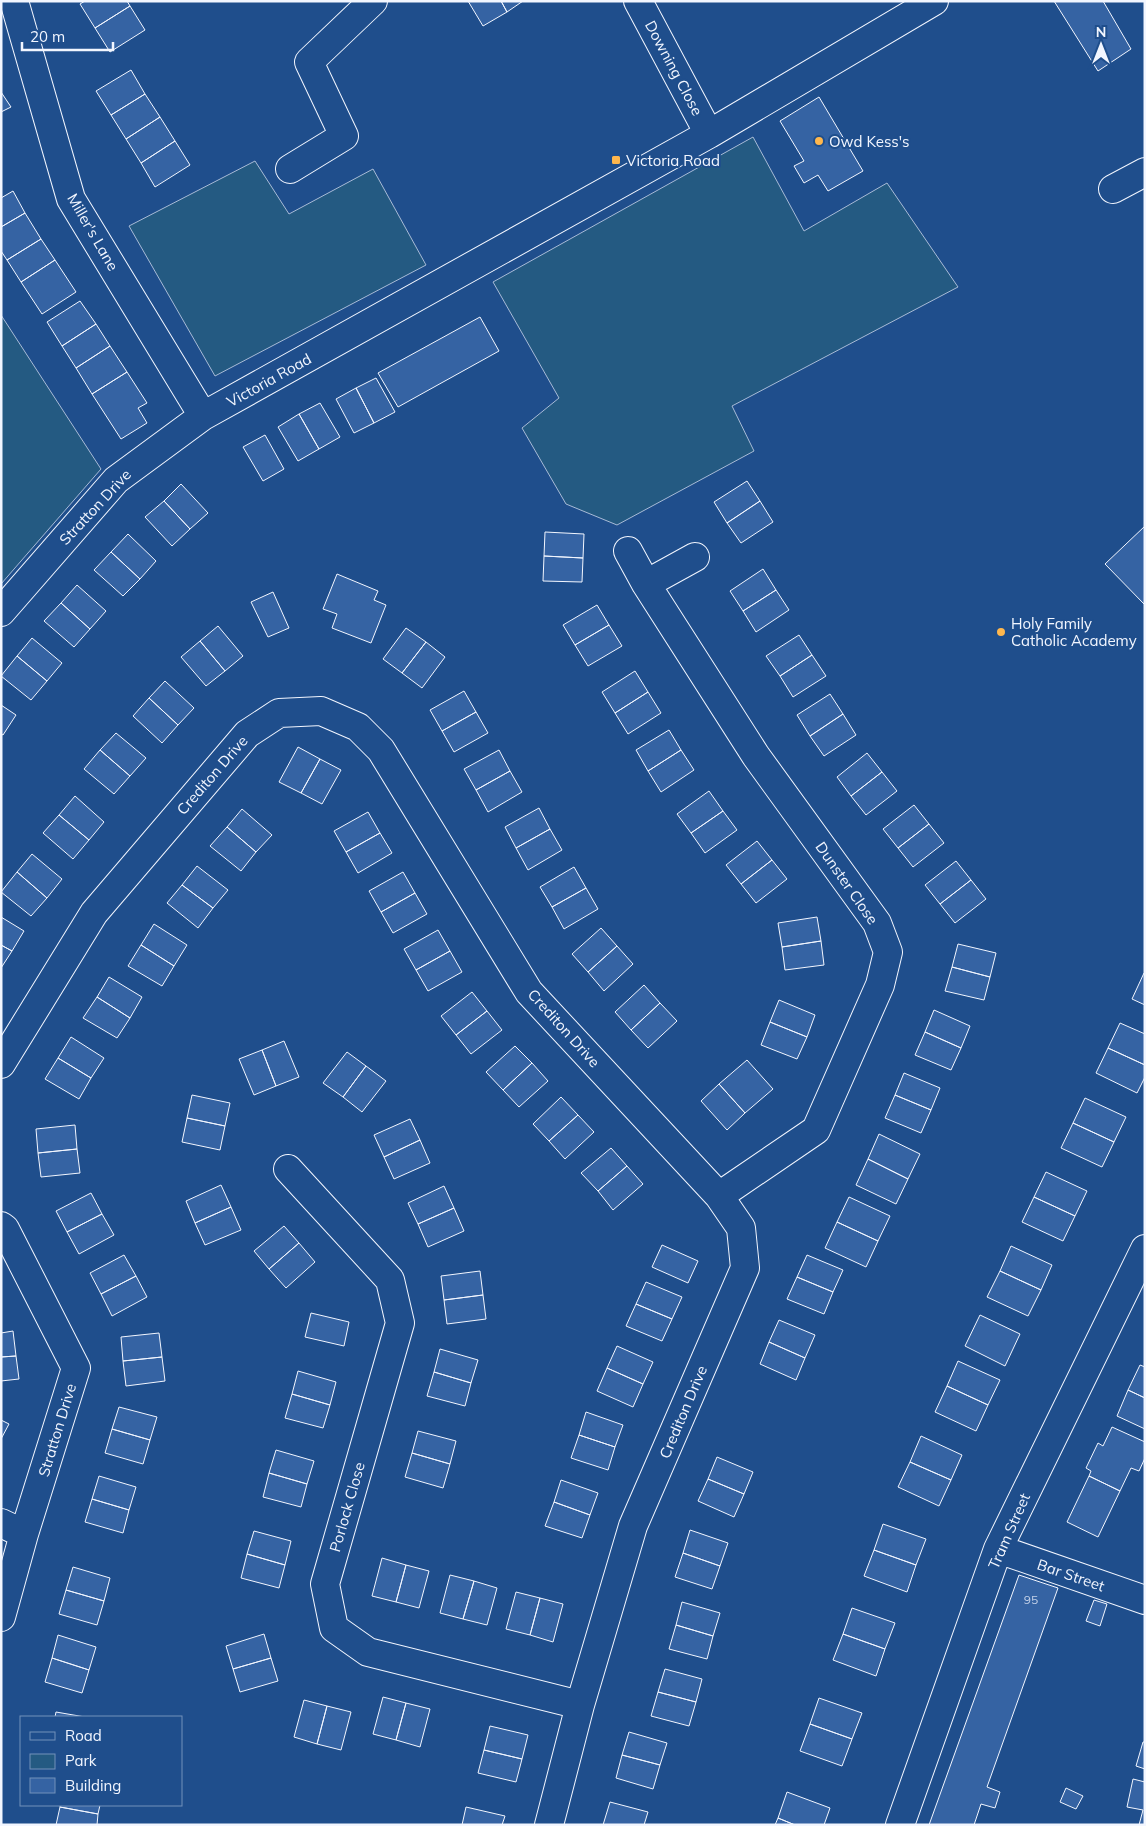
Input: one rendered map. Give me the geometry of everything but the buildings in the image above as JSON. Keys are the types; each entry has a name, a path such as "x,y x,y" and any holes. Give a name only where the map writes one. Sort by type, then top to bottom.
{"street":[{"name":"Miller's Lane","path":"14,1 71,199 204,416"},
{"path":"290,169 344,136 309,62 373,1"},
{"name":"Downing Close","path":"638,1 709,134"},
{"name":"Victoria Road","path":"204,416 709,134 934,1"},
{"path":"1114,189 1145,172"},
{"name":"Stratton Drive","path":"1,612 116,480 204,416"},
{"name":"Dunster Close","path":"628,551 646,584 756,756 877,923 888,952 880,985 816,1130 719,1196"},
{"path":"646,584 695,557"},
{"name":"Crediton Drive","path":"1,1064 94,913 247,734 279,713 321,711 358,727 381,750 529,992 719,1196 741,1228 745,1268 633,1526 580,1705 549,1825"},
{"name":"Porlock Close","path":"288,1169 390,1280 400,1323 325,1584 334,1628 368,1652 580,1705"},
{"name":"Stratton Drive","path":"1,1226 5,1229 76,1368 13,1529 1,1617"},
{"name":"Tram Street","path":"900,1825 998,1549 1145,1249"},
{"name":"Bar Street","path":"998,1549 1145,1600"}],"green space":[{"path":"753,137 804,231 887,183 958,287 732,406 754,451 617,525 566,504 522,428 559,398 493,282"},
{"path":"255,161 289,214 373,169 426,265 215,376 129,226"},
{"path":"1,315 101,469 1,584"}],"place":[{"name":"Owd Kess's","path":"819,141"},
{"name":"Victoria Road","path":"616,160"},
{"name":"Holy Family Catholic Academy","path":"1001,632"}]}
